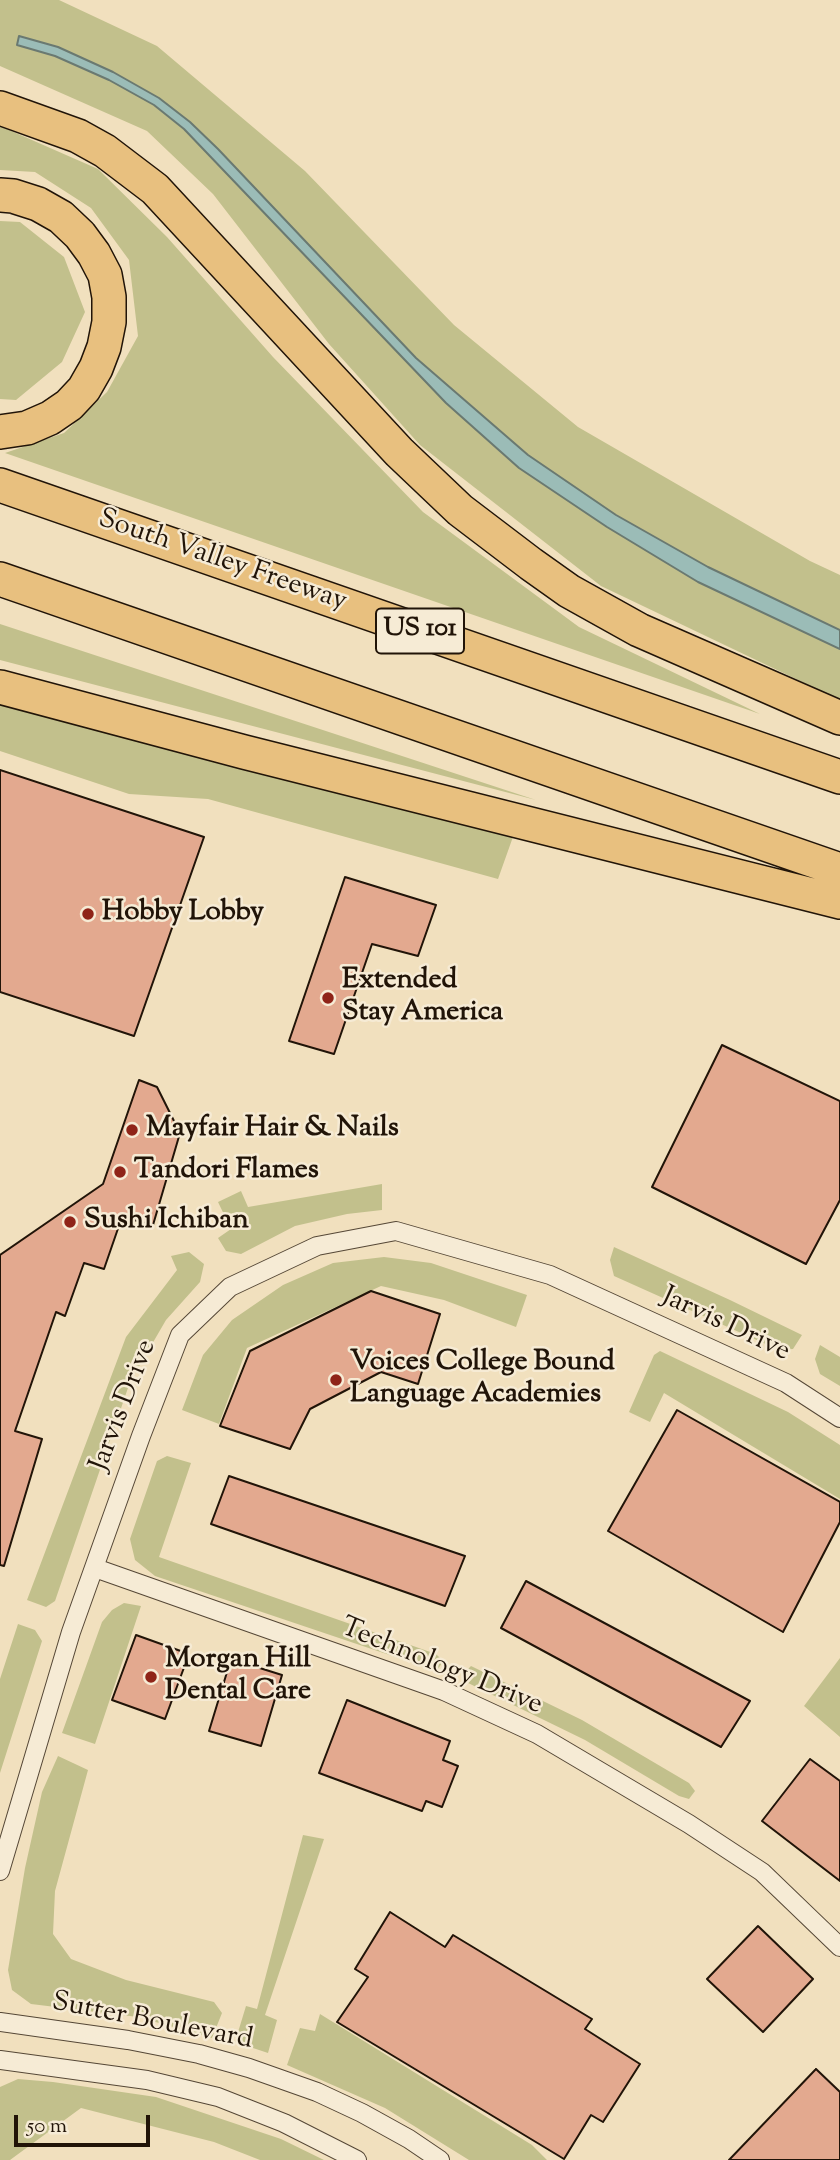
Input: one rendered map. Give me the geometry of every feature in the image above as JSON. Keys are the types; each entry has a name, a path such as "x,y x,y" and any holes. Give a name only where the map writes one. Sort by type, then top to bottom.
{"highway":[{"path":"0,108 78,136 105,151 155,189 399,452 460,510 531,564 569,591 639,630 840,718"},
{"path":"0,195 13,195 38,204 61,217 80,235 93,254 104,275 109,298 109,322 104,347 84,389 69,405 50,418 27,428 0,432"},
{"name":"South Valley Freeway","path":"0,485 840,777"},
{"path":"0,579 840,870"},
{"path":"0,687 244,752 840,902"}],"street":[{"name":"Jarvis Drive","path":"0,1871 71,1632 180,1335 230,1287 317,1246 396,1231 550,1275 786,1383 840,1418"},
{"name":"Technology Drive","path":"94,1568 444,1691 537,1734 689,1824 762,1872 840,1947"},
{"name":"Sutter Boulevard","path":"0,2022 128,2040 199,2054 249,2068 317,2092 362,2113 440,2160"},
{"name":"Sutter Boulevard","path":"0,2060 147,2080 218,2097 284,2123 357,2160"}],"shaded area":[{"path":"0,0 59,0 157,46 305,171 454,325 578,427 810,561 840,575 840,700 601,586 420,445 329,344 213,194 147,131 0,66"},
{"path":"0,126 98,169 167,237 273,357 423,512 579,627 760,714 5,453 64,433 107,392 138,336 129,260 91,208 35,172 0,170"},
{"path":"0,221 20,222 64,257 85,312 62,362 16,400 0,399"},
{"path":"0,624 536,800 0,660"},
{"path":"0,699 514,834 498,879 208,799 129,794 0,751"},
{"path":"382,1184 382,1210 347,1214 295,1226 241,1254 226,1251 218,1238 231,1229 218,1202 241,1191 248,1207"},
{"path":"614,1247 802,1335 793,1349 779,1350 614,1276 610,1260"},
{"path":"189,1252 204,1264 200,1282 166,1320 130,1382 55,1601 46,1607 27,1600 126,1337 177,1270 171,1256"},
{"path":"384,1257 431,1263 527,1295 516,1327 444,1300 381,1286 247,1348 219,1424 182,1410 203,1355 232,1320 283,1285 333,1263"},
{"path":"820,1345 840,1357 840,1386 820,1374 815,1359"},
{"path":"660,1351 788,1412 840,1445 840,1499 664,1393 650,1422 629,1412 654,1355"},
{"path":"167,1456 191,1463 159,1557 436,1654 443,1661 437,1671 155,1576 135,1560 130,1539 157,1461"},
{"path":"124,1603 141,1606 95,1744 62,1733 102,1622 112,1610"},
{"path":"18,1624 35,1630 42,1641 0,1773 0,1679"},
{"path":"840,1658 840,1737 804,1706"},
{"path":"471,1666 582,1720 689,1783 695,1791 689,1799 679,1796 585,1740 464,1681 464,1673"},
{"path":"58,1756 88,1770 55,1891 53,1934 71,1959 126,1980 214,2002 222,2013 212,2038 138,2017 31,2004 12,1990 8,1970 25,1868 42,1792"},
{"path":"303,1835 324,1839 265,2015 277,2020 268,2053 235,2042 246,2006 257,2009"},
{"path":"320,2014 532,2145 547,2160 469,2160 385,2108 287,2065 300,2028 315,2031"},
{"path":"18,2079 156,2097 281,2139 324,2160 260,2160 214,2142 81,2108 10,2160 0,2160 0,2087"}],"water":[{"path":"19,36 58,47 113,72 159,98 190,122 218,149 416,358 528,455 616,515 708,567 840,630 840,649 698,582 607,527 519,468 446,403 184,129 154,105 109,80 55,56 17,45"}],"building":[{"name":"Hobby Lobby","path":"0,770 204,837 134,1036 0,992"},
{"name":"Extended Stay America","path":"345,877 436,905 418,956 372,944 334,1054 289,1041"},
{"path":"722,1045 840,1101 840,1200 806,1264 652,1187"},
{"path":"139,1080 157,1087 180,1133 153,1225 122,1217 104,1269 84,1263 65,1316 56,1312 15,1431 42,1439 4,1566 0,1565 0,1255 103,1184"},
{"path":"371,1291 440,1314 418,1384 381,1372 310,1409 290,1449 220,1426 250,1351"},
{"path":"677,1410 840,1502 840,1522 783,1632 608,1531"},
{"path":"229,1476 465,1556 445,1606 211,1524"},
{"path":"526,1581 750,1701 721,1747 501,1628"},
{"name":"Morgan Hill Dental Care","path":"136,1635 189,1654 165,1719 112,1700"},
{"path":"231,1659 282,1675 261,1746 209,1731"},
{"path":"347,1700 450,1741 443,1760 458,1766 442,1807 426,1801 422,1811 319,1773"},
{"path":"810,1759 840,1781 840,1881 762,1821"},
{"path":"390,1912 445,1947 453,1935 592,2019 585,2029 640,2064 603,2122 591,2115 564,2159 337,2022 368,1977 355,1969"},
{"path":"758,1926 813,1979 763,2032 707,1979"},
{"path":"816,2069 840,2092 840,2160 729,2160"}],"place":[{"name":"Hobby Lobby","path":"88,914"},
{"name":"Extended Stay America","path":"328,998"},
{"name":"Mayfair Hair & Nails","path":"132,1130"},
{"name":"Tandori Flames","path":"120,1172"},
{"name":"Sushi Ichiban","path":"70,1222"},
{"name":"Voices College Bound Language Academies","path":"336,1380"},
{"name":"Morgan Hill Dental Care","path":"151,1677"}]}
